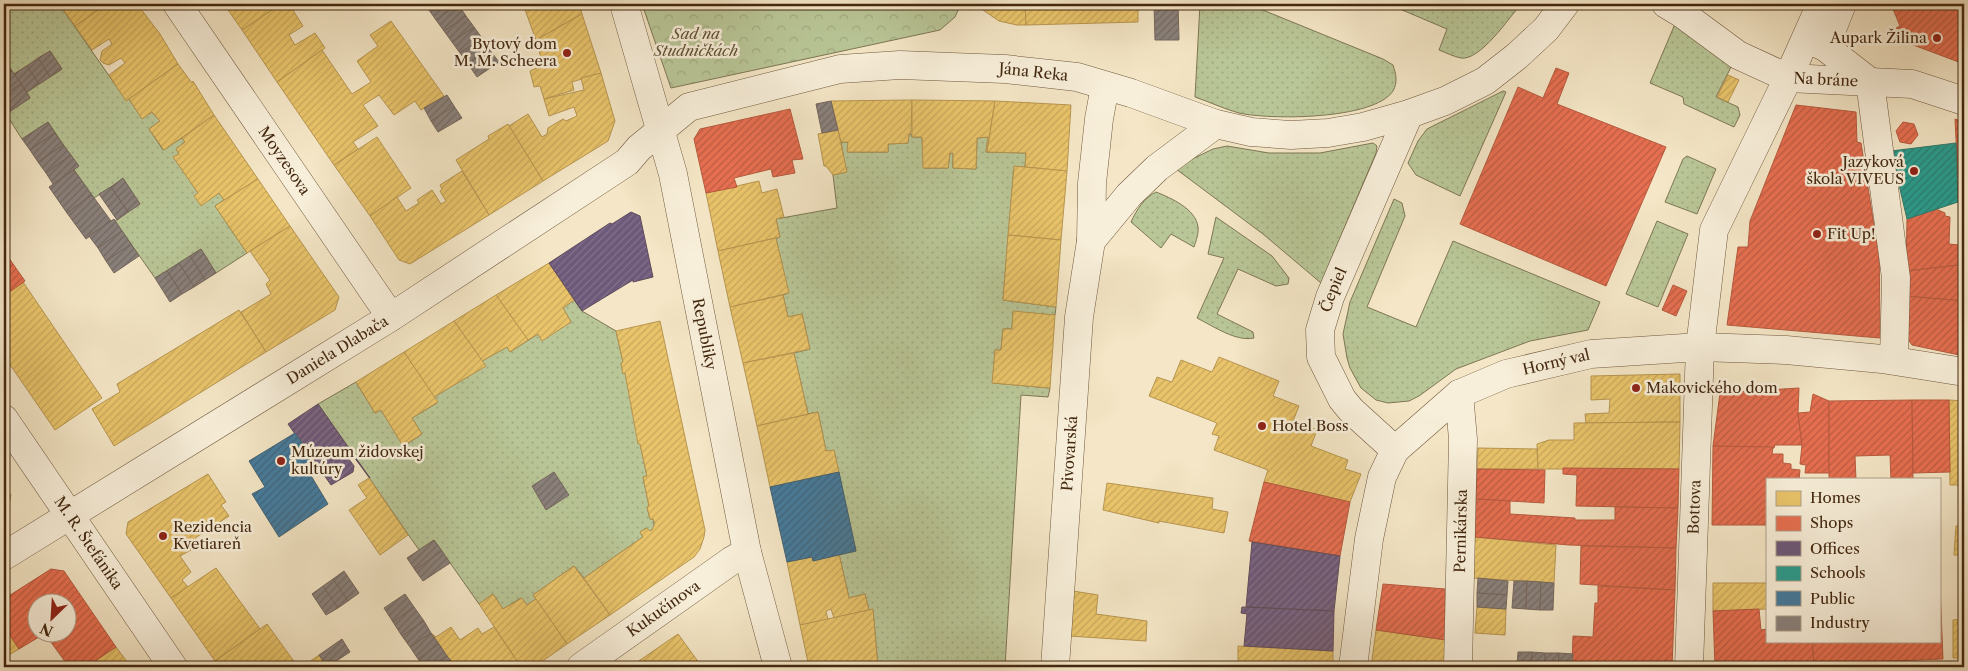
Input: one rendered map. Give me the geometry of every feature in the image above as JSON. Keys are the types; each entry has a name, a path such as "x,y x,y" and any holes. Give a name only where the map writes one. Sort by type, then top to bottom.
{"street":[{"name":"Moyzesova","path":"177,4 391,317"},
{"name":"Republiky","path":"624,4 673,174 746,552 778,667"},
{"name":"Jána Reka","path":"661,129 689,107 840,69 900,65 1005,68 1077,77 1216,124 1251,132 1291,135 1328,132 1363,127 1409,114 1445,101 1485,81 1517,56 1546,28 1565,4"},
{"path":"1666,4 1738,55 1788,78 1816,43 1842,4"},
{"path":"1816,43 1821,4"},
{"path":"1816,43 1870,82 1912,84 1964,100"},
{"name":"Na bráne","path":"1700,347 1714,230 1788,78 1870,82 1896,278 1894,360"},
{"name":"Pivovarská","path":"1055,667 1079,317 1091,241 1092,183 1105,86"},
{"name":"Čepiel","path":"1395,450 1351,410 1342,399 1321,357 1320,330 1330,296 1409,114"},
{"name":"Pivovarská","path":"1091,241 1129,194 1157,168 1216,124"},
{"name":"Daniela Dlabača","path":"4,556 391,317 627,162 639,148 661,129"},
{"name":"Horný val","path":"1353,667 1369,539 1382,477 1395,450 1459,394 1506,374 1591,354 1700,347 1786,350 1894,360 1964,372"},
{"name":"Bottova","path":"1689,667 1700,347"},
{"name":"Pernikárska","path":"1458,667 1463,439 1459,394"},
{"name":"M. R. Štefánika","path":"4,419 173,667"},
{"name":"Kukučínova","path":"581,667 746,552"}],"green space":[{"path":"4,4 59,4 126,100 129,99 142,118 152,112 160,121 149,129 163,150 182,138 185,142 176,149 179,154 174,157 198,193 201,205 219,193 224,200 215,206 247,253 216,273 201,249 155,278 115,221 140,204 123,179 94,198 74,170 78,166 48,122 22,139 6,114 30,98 27,92 62,69 50,51 14,74 4,58"},
{"name":"Sad na Studničkách","path":"642,4 961,4 955,17 940,30 671,88"},
{"path":"1200,4 1248,4 1383,59 1393,65 1396,78 1395,88 1382,101 1365,108 1344,113 1296,117 1273,117 1239,113 1195,97"},
{"path":"1388,4 1521,4 1485,46 1469,57 1461,58 1439,50 1447,29"},
{"path":"1675,24 1731,67 1716,97 1738,107 1740,115 1734,127 1684,104 1683,97 1650,83"},
{"path":"1503,91 1506,92 1460,196 1416,175 1408,163 1418,141 1427,129"},
{"path":"909,134 912,137 922,137 924,168 948,168 950,153 953,153 953,168 976,169 977,138 988,137 986,152 1026,153 1025,167 1014,167 1003,300 1056,307 1055,315 1013,312 1012,329 1003,329 1001,350 995,350 993,383 1050,388 1048,397 1021,395 1005,667 878,667 873,610 869,610 865,594 849,598 839,554 856,551 834,451 826,451 818,412 808,414 794,353 810,349 802,314 788,317 783,295 788,293 776,238 780,237 776,219 837,208 833,175 846,172 841,142 848,142 848,152 888,152 888,144 908,143"},
{"path":"1373,143 1377,146 1376,153 1321,283 1263,234 1176,169 1213,149 1227,146 1269,153 1320,153"},
{"path":"1687,156 1716,169 1697,214 1665,202 1683,159"},
{"path":"1156,192 1182,205 1193,215 1198,229 1194,247 1171,234 1161,248 1131,222 1141,204"},
{"path":"1394,199 1402,203 1405,216 1367,307 1416,327 1453,241 1600,302 1588,330 1530,341 1456,369 1409,401 1388,403 1376,400 1361,388 1350,368 1343,334 1350,302"},
{"path":"1216,217 1272,256 1289,278 1288,284 1276,286 1238,269 1217,314 1253,332 1254,338 1247,339 1232,336 1197,318 1224,258 1208,254"},
{"path":"1657,221 1688,234 1658,307 1626,294"},
{"path":"574,300 582,311 616,331 623,362 621,363 623,373 625,373 647,476 643,477 649,506 647,507 654,526 650,531 646,528 640,532 643,537 584,578 574,566 533,595 536,599 527,605 521,598 503,609 493,594 479,604 434,540 419,550 318,404 356,382 375,413 381,410 404,446 422,434 412,418 437,403 434,397 485,366 482,361 507,347 510,352 538,334 542,340 571,322 563,308"}],"building: Homes":[{"path":"59,4 107,4 75,26"},
{"path":"107,4 137,4 160,34 178,64 126,101 109,75 125,63 121,58 109,65 100,60 102,51 112,44 109,39 92,50 75,26"},
{"path":"224,4 281,4 242,30"},
{"path":"281,4 289,4 303,26 289,35 295,45 315,33 325,48 277,82 242,30"},
{"path":"523,4 579,4 582,14 536,40"},
{"path":"977,4 1025,4 1026,25 999,21"},
{"path":"1025,4 1138,4 1138,22 1026,25"},
{"name":"Bytový dom M. M. Scheera","path":"582,14 601,73 572,82 574,90 544,99 540,86 534,87 530,71 543,65 536,40"},
{"path":"391,21 444,96 421,110 415,101 394,115 379,95 363,105 378,126 353,142 358,149 334,165 277,82 322,50 352,94 371,82 357,61 378,46 370,35"},
{"path":"178,64 192,83 193,81 214,115 164,150 149,129 160,121 152,112 142,119 129,99"},
{"path":"601,73 615,121 608,141 543,181 509,126 528,114 542,137 547,134 548,128 563,119 566,121 577,116 574,107 549,116 544,99 584,90 581,78"},
{"path":"1728,75 1739,80 1728,102 1717,97"},
{"path":"912,100 911,134 909,134 908,143 888,144 888,152 847,152 848,142 841,142 831,101"},
{"path":"912,100 995,101 987,152 988,137 977,138 976,169 953,168 953,153 950,153 948,168 923,168 922,137 912,137"},
{"path":"995,101 1071,105 1067,171 1025,167 1026,153 987,152"},
{"path":"214,115 258,179 224,200 219,193 201,206 194,196 198,193 173,157 179,154 176,149 185,142 182,138"},
{"path":"508,124 543,181 489,215 456,160 489,139 488,136"},
{"path":"838,130 847,172 833,175 824,166 818,134"},
{"path":"377,137 411,188 370,216 334,165"},
{"path":"1014,166 1067,171 1061,240 1008,235"},
{"path":"462,171 489,215 410,264 399,260 370,216 397,197 406,211 419,203 417,200 432,190 441,204 446,201 440,191 442,189 440,185"},
{"path":"258,179 290,226 247,253 215,206"},
{"path":"759,181 762,193 777,189 784,217 776,219 780,237 718,251 706,193"},
{"path":"290,226 339,297 335,310 266,352 241,312 271,294 266,284 270,280 250,251"},
{"path":"1008,235 1061,240 1056,307 1003,300"},
{"path":"776,238 789,293 730,307 718,251"},
{"path":"549,263 574,300 563,308 571,322 542,341 538,334 528,340 496,295"},
{"path":"23,282 102,398 55,430 4,356 4,296"},
{"path":"496,295 528,340 510,352 507,347 482,361 454,321"},
{"path":"783,295 788,317 802,314 810,349 743,363 730,307"},
{"path":"239,310 266,352 114,446 92,409 120,392 117,384"},
{"path":"1013,311 1055,315 1050,388 992,383 995,350 1001,350 1003,329 1012,329"},
{"path":"454,321 486,366 434,397 404,352"},
{"path":"660,321 705,530 704,537 700,549 694,557 610,615 584,578 643,537 640,532 647,528 650,531 652,530 655,523 653,519 650,519 647,507 649,506 643,477 647,476 640,444 638,444 625,373 623,374 621,363 623,362 616,331"},
{"path":"404,352 438,402 412,418 422,434 403,446 381,410 375,413 356,382"},
{"path":"794,353 808,414 757,426 743,363"},
{"name":"Hotel Boss","path":"1219,357 1279,381 1273,396 1299,406 1293,421 1317,430 1311,446 1348,460 1345,469 1361,474 1350,502 1264,482 1268,470 1214,450 1219,436 1212,434 1217,423 1149,396 1157,377 1172,382 1181,360 1212,372"},
{"name":"Makovického dom","path":"1680,374 1680,422 1586,423 1585,414 1609,413 1610,399 1591,400 1591,376"},
{"path":"1949,400 1964,401 1964,485 1950,485"},
{"path":"818,412 826,451 834,450 839,472 770,487 757,426"},
{"path":"1680,422 1679,469 1538,469 1537,444 1549,440 1574,440 1574,423"},
{"path":"1478,448 1537,449 1538,469 1477,469"},
{"name":"Rezidencia Kvetiareň","path":"208,474 226,502 221,505 229,516 195,538 200,544 180,556 191,572 182,580 188,587 171,598 126,534 128,522"},
{"path":"369,478 408,535 380,555 349,510 367,498 358,485"},
{"path":"1107,483 1213,498 1212,509 1228,512 1224,533 1159,521 1159,523 1103,510"},
{"path":"4,485 11,495 8,510 4,513"},
{"path":"1956,526 1964,526 1964,555 1954,555"},
{"path":"1475,537 1556,545 1554,583 1473,578"},
{"path":"839,554 849,598 865,594 869,610 834,618 831,609 826,611 828,620 800,625 787,562 812,557 813,561"},
{"path":"574,566 610,615 567,644 533,595"},
{"path":"216,568 260,629 215,661 171,598"},
{"path":"1713,583 1766,583 1766,609 1713,611"},
{"path":"1073,591 1098,595 1096,614 1147,621 1146,641 1069,636"},
{"path":"493,594 503,609 522,598 527,605 536,599 567,644 534,667 521,667 479,604"},
{"path":"1477,607 1506,609 1505,635 1475,633"},
{"path":"873,609 878,667 809,667 800,625"},
{"path":"1964,619 1964,658 1953,658 1953,620"},
{"path":"267,624 298,667 219,667 215,661"},
{"path":"4,626 19,649 4,658"},
{"path":"451,627 460,640 478,628 482,634 494,627 521,667 455,667 431,633 436,637"},
{"path":"1376,630 1446,640 1444,667 1371,667"},
{"path":"678,634 702,667 630,667"},
{"path":"1238,646 1333,651 1333,667 1238,667"},
{"path":"116,647 131,667 86,667"},
{"path":"319,655 327,667 306,667 305,665"}],"building: Shops":[{"name":"Aupark Žilina","path":"1891,4 1964,4 1964,64 1908,43 1911,34 1896,28 1900,26"},
{"path":"1556,68 1569,73 1557,104 1666,147 1606,286 1460,224 1518,87 1543,98"},
{"path":"1796,105 1856,112 1857,142 1861,143 1875,232 1879,232 1880,338 1727,325 1738,247 1748,247 1750,221"},
{"path":"790,109 803,159 792,160 795,173 773,177 771,169 734,178 737,187 706,193 694,139 700,129"},
{"path":"1955,119 1964,122 1964,180 1958,178"},
{"path":"1903,122 1914,124 1918,135 1911,144 1900,142 1896,131"},
{"path":"1936,209 1945,213 1945,216 1950,217 1949,244 1959,245 1960,265 1906,271 1907,219"},
{"path":"4,251 25,281 4,296"},
{"path":"1960,265 1960,293 1964,294 1964,301 1905,296 1906,271"},
{"path":"1673,285 1687,291 1676,316 1662,310"},
{"path":"1905,296 1964,301 1964,356 1912,345 1904,334"},
{"path":"1799,388 1798,413 1802,445 1775,445 1774,448 1713,446 1720,393"},
{"path":"1813,394 1829,401 1829,473 1805,473 1806,465 1800,464 1802,445 1798,413 1810,412"},
{"path":"1912,400 1913,478 1891,478 1890,455 1855,456 1856,478 1829,478 1829,401"},
{"path":"1912,400 1949,400 1950,472 1913,473"},
{"path":"1713,446 1773,447 1772,454 1783,454 1783,463 1791,464 1791,469 1800,470 1799,478 1766,478 1766,525 1712,525"},
{"path":"1563,468 1679,469 1678,508 1576,506 1577,475 1563,474"},
{"path":"1477,469 1545,470 1544,503 1476,499"},
{"path":"1264,482 1350,502 1340,556 1249,541"},
{"path":"1476,499 1510,501 1510,514 1575,518 1575,520 1615,520 1615,507 1678,508 1676,548 1569,545 1475,537"},
{"path":"1581,546 1676,548 1675,590 1580,584"},
{"path":"51,569 64,571 116,647 86,667 69,667 52,644 78,644 78,594 28,594 28,644 19,649 4,626 4,599"},
{"path":"1383,584 1445,589 1446,640 1376,630"},
{"path":"1598,586 1675,590 1672,667 1572,667 1573,636 1593,637 1595,603 1598,603"},
{"path":"1940,586 1943,659 1814,664 1812,644 1940,644"},
{"path":"1759,609 1761,630 1766,629 1766,644 1812,644 1814,667 1715,667 1713,611"}],"building: Offices":[{"path":"631,212 640,216 653,277 633,282 633,280 582,311 549,263 610,223 612,224"},
{"path":"318,404 370,478 350,452 345,454 354,466 353,472 331,485 288,424"},
{"path":"1252,542 1340,556 1334,611 1246,607"},
{"path":"1242,607 1334,611 1333,651 1244,646 1247,614 1241,613"}],"building: Schools":[{"path":"1956,143 1958,202 1907,219 1891,151"}],"building: Public":[{"path":"295,433 313,458 304,464 328,504 279,537 252,494 265,487 249,461"},
{"path":"839,472 856,551 813,561 812,557 787,562 770,487"}],"building: Industry":[{"path":"437,4 458,4 436,20 429,10"},
{"path":"458,4 466,16 444,31 436,20"},
{"path":"1154,4 1178,4 1179,40 1155,40"},
{"path":"466,16 474,27 452,42 444,31"},
{"path":"474,27 482,38 460,53 452,42"},
{"path":"482,38 489,49 468,64 460,53"},
{"path":"489,49 499,62 477,77 468,64"},
{"path":"50,51 62,69 50,77 38,58"},
{"path":"38,58 50,77 39,84 27,66"},
{"path":"4,59 12,71 4,77"},
{"path":"27,66 39,84 27,92 14,74"},
{"path":"12,71 21,84 4,95 4,77"},
{"path":"21,84 30,98 6,114 4,111 4,95"},
{"path":"447,95 454,106 431,121 424,108"},
{"path":"831,101 838,130 822,133 816,104"},
{"path":"454,106 462,118 438,132 431,121"},
{"path":"48,122 55,133 30,150 22,139"},
{"path":"55,133 63,145 38,162 30,150"},
{"path":"63,145 71,155 46,173 38,162"},
{"path":"71,155 79,166 53,184 46,173"},
{"path":"74,170 92,195 67,213 49,187"},
{"path":"123,178 140,204 128,212 111,187"},
{"path":"111,187 128,212 117,220 99,194"},
{"path":"92,195 111,221 86,239 67,213"},
{"path":"114,219 122,231 98,248 89,236"},
{"path":"122,231 131,244 106,261 98,248"},
{"path":"131,244 139,256 114,273 106,261"},
{"path":"201,249 216,273 205,280 190,256"},
{"path":"190,256 205,280 194,287 179,263"},
{"path":"179,263 194,287 182,294 167,271"},
{"path":"167,271 182,294 170,302 155,278"},
{"path":"554,472 569,495 546,510 532,486"},
{"path":"434,540 442,551 415,570 407,558"},
{"path":"442,551 450,563 423,581 415,570"},
{"path":"344,571 359,593 348,601 333,579"},
{"path":"1478,578 1508,581 1507,595 1477,593"},
{"path":"333,579 348,601 338,608 323,586"},
{"path":"1514,581 1527,581 1526,609 1512,608"},
{"path":"1527,581 1541,582 1540,610 1526,609"},
{"path":"1541,582 1554,583 1553,610 1540,610"},
{"path":"323,586 338,608 326,615 312,594"},
{"path":"1477,593 1507,595 1506,609 1477,607"},
{"path":"405,594 414,607 393,622 384,608"},
{"path":"414,607 424,621 402,636 393,622"},
{"path":"424,621 431,633 410,647 402,636"},
{"path":"431,633 439,644 418,659 410,647"},
{"path":"342,639 350,652 327,667 319,655"},
{"path":"439,644 447,656 430,667 424,667 418,659"},
{"path":"1518,652 1532,652 1531,667 1517,667"},
{"path":"1532,652 1545,653 1545,667 1531,667"},
{"path":"1545,653 1559,653 1558,667 1545,667"},
{"path":"1559,653 1573,654 1572,667 1558,667"},
{"path":"447,656 455,666 430,667"}],"place":[{"name":"Aupark Žilina","path":"1937,38"},
{"name":"Bytový dom M. M. Scheera","path":"567,53"},
{"name":"Jazyková škola VIVEUS","path":"1914,171"},
{"name":"Fit Up!","path":"1817,234"},
{"name":"Makovického dom","path":"1636,388"},
{"name":"Hotel Boss","path":"1262,426"},
{"name":"Múzeum židovskej kultúry","path":"281,461"},
{"name":"Rezidencia Kvetiareň","path":"163,536"}]}
